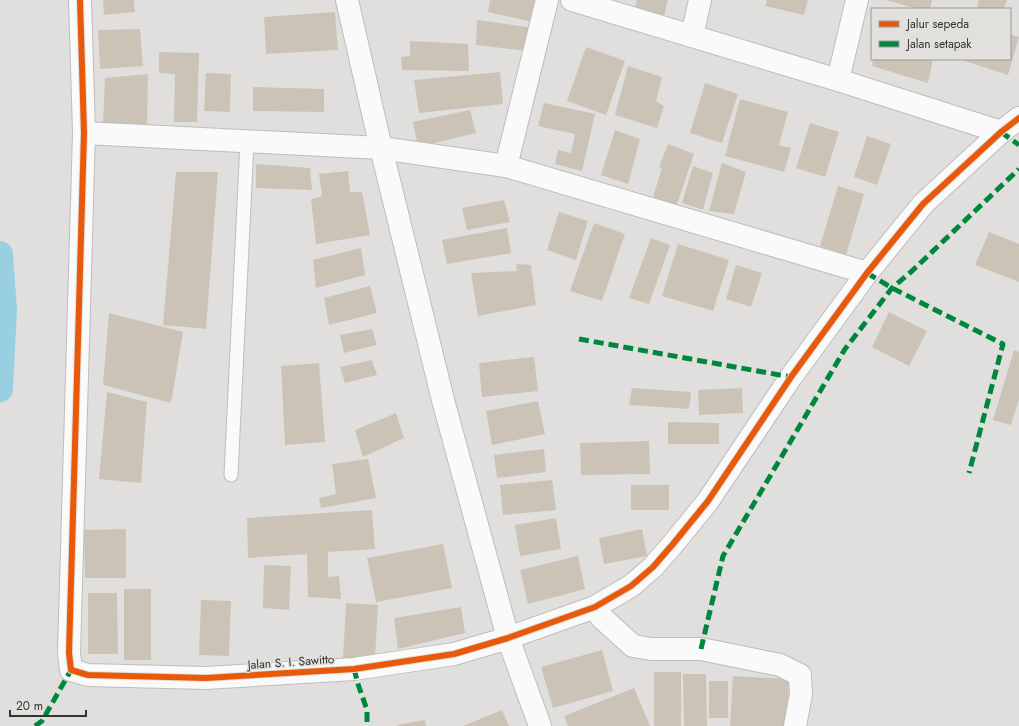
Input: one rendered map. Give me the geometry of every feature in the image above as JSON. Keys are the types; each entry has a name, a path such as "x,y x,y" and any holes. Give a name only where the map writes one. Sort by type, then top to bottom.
{"street":[{"path":"80,0 84,133 381,148 506,166 867,273"},
{"path":"347,0 381,148 444,404 508,638 540,726"},
{"path":"506,166 547,0"},
{"path":"572,0 838,80 1001,132"},
{"path":"692,36 700,0"},
{"path":"838,80 857,0"},
{"name":"Jalan S. I. Sawitto","path":"84,133 68,653 72,670 88,675 206,678 379,666 454,654 508,638 604,618 631,586 653,567 708,501 790,377 867,273 923,204 1001,132 1019,118"},
{"path":"604,618 634,646 651,649 701,649 780,665 800,675 801,694 795,726"}],"lane":[{"path":"231,475 247,142"}],"building":[{"path":"103,0 134,0 135,12 104,15"},
{"path":"490,0 541,0 536,23 488,12"},
{"path":"637,0 668,0 663,20 633,14"},
{"path":"767,0 808,0 804,15 765,6"},
{"path":"886,0 932,0 930,8 914,8"},
{"path":"979,0 1007,0 1004,8 977,8"},
{"path":"335,12 338,50 266,54 264,17"},
{"path":"477,20 528,27 528,51 476,45"},
{"path":"140,29 143,66 100,69 98,30"},
{"path":"1011,34 1019,37 1008,75 962,60 1011,60"},
{"path":"410,41 468,44 469,71 402,70 401,57 410,56"},
{"path":"586,47 625,61 606,115 567,101"},
{"path":"159,52 199,53 197,122 174,122 175,74 159,73"},
{"path":"873,60 933,60 928,83 872,66"},
{"path":"628,66 662,77 656,101 664,106 657,128 615,115"},
{"path":"500,72 503,104 419,113 414,80"},
{"path":"206,73 231,74 230,112 204,111"},
{"path":"148,74 147,132 103,126 105,78"},
{"path":"705,83 738,94 722,143 690,133"},
{"path":"253,87 324,89 324,112 253,111"},
{"path":"740,99 788,112 779,145 791,148 784,172 725,156"},
{"path":"544,103 595,114 582,171 555,164 558,150 571,153 575,134 538,126"},
{"path":"470,110 476,133 418,147 413,122"},
{"path":"810,123 839,132 825,177 796,168"},
{"path":"615,130 640,139 628,184 601,175"},
{"path":"867,136 891,144 877,185 854,177"},
{"path":"668,144 694,154 676,207 652,200 662,168 659,167"},
{"path":"722,163 746,172 734,214 709,211"},
{"path":"256,164 310,168 312,190 256,188"},
{"path":"693,166 713,173 703,210 682,203"},
{"path":"348,171 350,192 362,192 370,235 316,244 311,199 322,196 319,174"},
{"path":"176,172 218,172 206,329 163,325"},
{"path":"838,186 864,194 846,255 820,246"},
{"path":"504,200 510,222 467,230 462,208"},
{"path":"559,212 588,221 576,260 547,250"},
{"path":"594,223 625,234 602,301 570,291"},
{"path":"507,228 511,253 447,264 442,240"},
{"path":"989,232 1019,244 1019,282 975,265"},
{"path":"651,238 670,245 649,304 629,298"},
{"path":"678,244 729,260 713,311 662,296"},
{"path":"361,248 365,275 316,288 313,260"},
{"path":"516,264 531,265 536,305 478,316 471,273 517,271"},
{"path":"736,265 762,273 751,307 726,299"},
{"path":"370,286 377,313 329,325 324,298"},
{"path":"889,312 927,331 909,366 872,347"},
{"path":"109,313 183,332 171,403 103,385"},
{"path":"372,329 377,345 344,353 340,335"},
{"path":"1014,350 1019,352 1019,399 1011,425 993,420"},
{"path":"534,357 538,391 482,397 479,363"},
{"path":"372,360 377,375 345,383 340,367"},
{"path":"319,363 325,442 285,445 281,366"},
{"path":"632,388 691,392 689,409 629,405"},
{"path":"742,388 743,413 699,415 698,390"},
{"path":"107,392 147,402 141,483 99,479"},
{"path":"538,401 545,434 492,445 486,411"},
{"path":"396,413 404,438 363,457 355,430"},
{"path":"668,422 719,423 719,444 668,444"},
{"path":"649,441 650,474 581,475 580,443"},
{"path":"544,449 546,472 497,478 494,455"},
{"path":"368,459 376,498 321,508 319,498 336,494 332,464"},
{"path":"552,480 556,510 503,515 500,485"},
{"path":"631,485 669,485 669,510 631,510"},
{"path":"372,510 375,549 328,552 328,577 339,576 341,599 308,597 307,554 248,558 247,518"},
{"path":"556,518 561,549 520,556 515,525"},
{"path":"126,529 126,578 85,578 84,530"},
{"path":"642,529 647,556 604,564 599,538"},
{"path":"443,544 452,588 376,602 367,558"},
{"path":"578,556 585,589 528,604 520,570"},
{"path":"264,565 291,566 289,610 263,608"},
{"path":"124,589 151,589 151,660 124,660"},
{"path":"88,593 117,593 118,654 88,654"},
{"path":"201,600 231,601 229,656 199,655"},
{"path":"346,603 378,605 375,659 343,658"},
{"path":"461,607 465,633 398,649 394,618"},
{"path":"602,650 613,691 553,708 541,667"},
{"path":"654,672 681,672 681,726 654,726"},
{"path":"683,674 706,674 707,726 684,726"},
{"path":"733,676 789,679 787,726 730,726"},
{"path":"709,681 728,681 728,718 709,718"},
{"path":"634,688 650,726 568,726 564,716"},
{"path":"502,710 509,726 463,726"},
{"path":"425,720 426,726 397,726 397,725"}],"waterway":[{"path":"0,254 4,310 0,389"}],"marked path":[{"path":"1001,132 1019,145"},
{"path":"701,649 723,556 845,349 892,288 912,271 1019,169"},
{"path":"867,273 892,288 1003,344 969,473"},
{"path":"579,339 791,377"},
{"path":"354,669 367,710 367,726"},
{"path":"35,726 42,721 71,670"}],"cycle path":[{"path":"80,0 84,133 69,653 71,670 88,675 206,678 354,669 454,654 508,638 595,607 631,586 653,567 708,501 791,377 867,273 923,204 1001,132 1019,118"}]}
